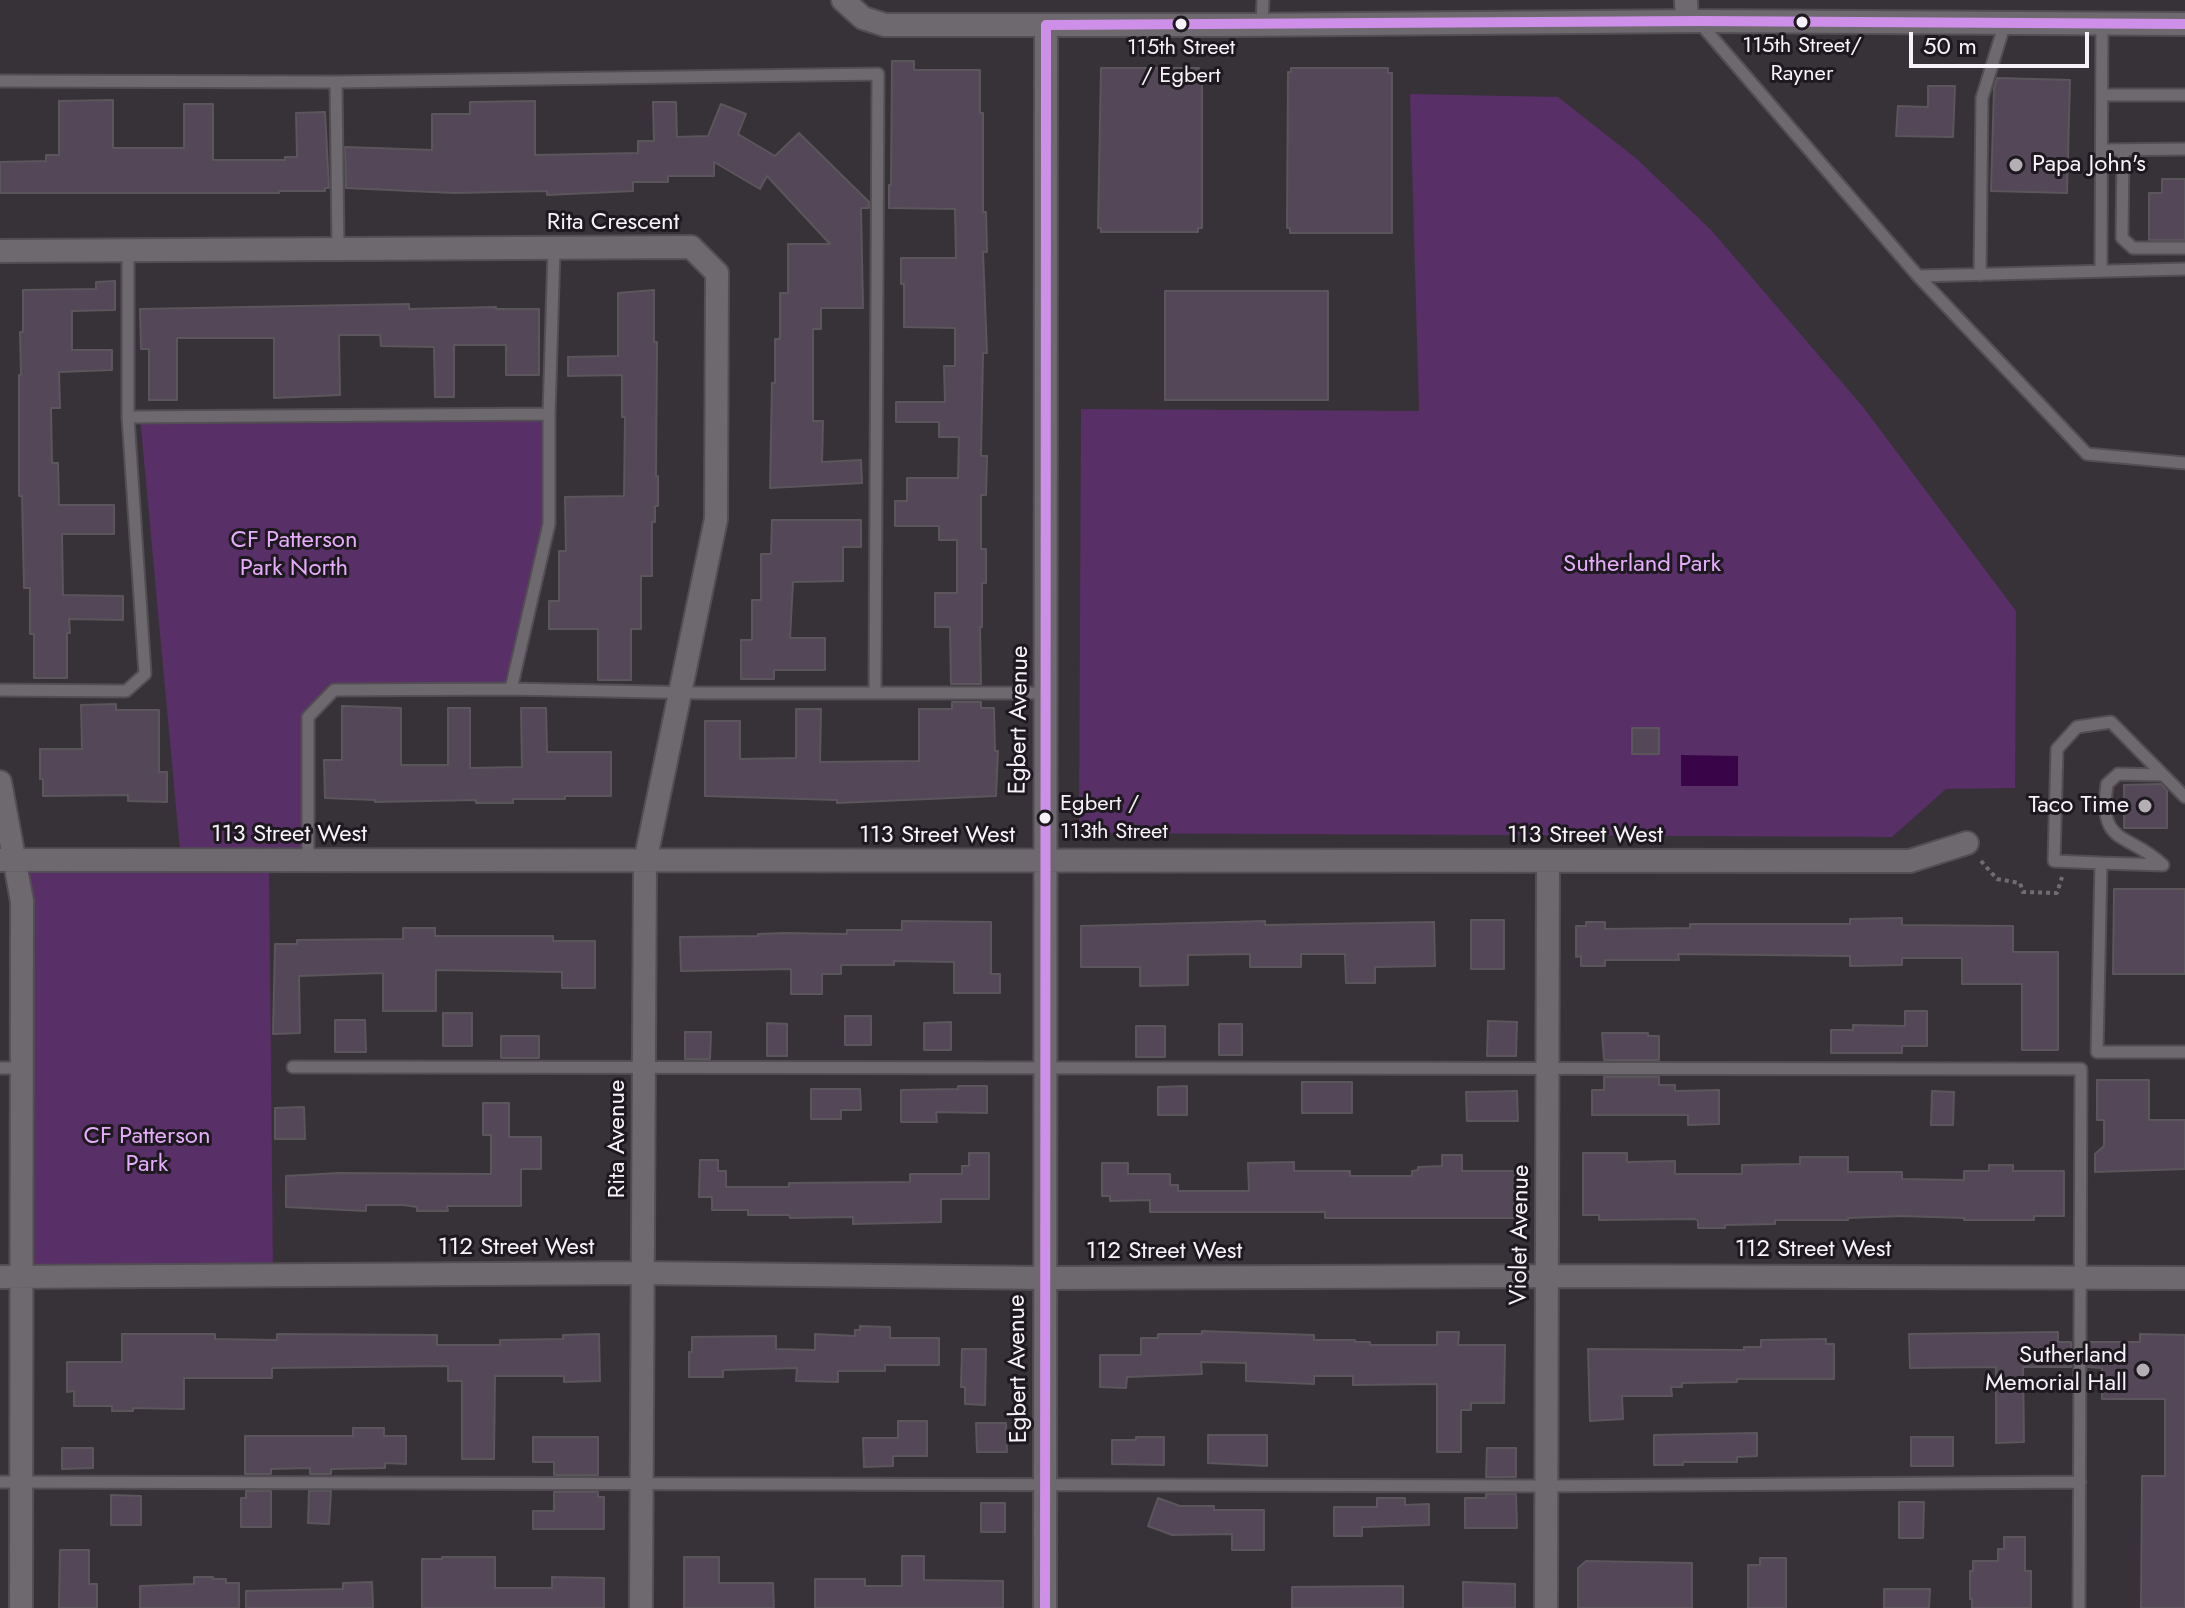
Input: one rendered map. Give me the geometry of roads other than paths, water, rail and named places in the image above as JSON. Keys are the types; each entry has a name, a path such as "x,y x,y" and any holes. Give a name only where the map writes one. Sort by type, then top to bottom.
{"street":[{"path":"843,0 863,18 885,25 1262,24 1691,14 2005,23 2185,24"},
{"name":"Egbert Avenue","path":"1045,1608 1046,25"},
{"name":"Rita Crescent","path":"0,251 691,247 717,273 716,519 645,862"},
{"path":"0,782 6,860 22,901 11,1068 11,1482 21,1608"},
{"name":"113 Street West","path":"6,860 1910,861 1967,843"},
{"name":"Rita Avenue","path":"641,1608 645,862"},
{"name":"Violet Avenue","path":"1546,1608 1548,862"},
{"name":"112 Street West","path":"11,1277 644,1273 1043,1278 2185,1278"}],"lane":[{"path":"1262,24 1263,0"},
{"path":"1691,14 1918,276 2087,454 2185,463"},
{"path":"1980,275 1982,98 2005,23"},
{"path":"2101,269 2104,150 2102,24"},
{"path":"0,81 336,82 878,74 875,693"},
{"path":"336,82 338,249"},
{"path":"2103,95 2185,95"},
{"path":"2104,150 2185,149"},
{"path":"2123,150 2122,238 2133,248 2185,248"},
{"path":"511,689 549,524 554,249"},
{"path":"0,690 126,691 145,674 128,417 128,251"},
{"path":"1918,276 2185,269"},
{"path":"128,417 549,414"},
{"path":"308,861 308,717 334,690 1047,693"},
{"path":"2163,775 2118,774 2107,784 2104,803 2107,826 2121,839 2146,849 2163,865 2054,861 2057,749 2077,727 2111,722 2185,797"},
{"path":"2101,863 2097,1052 2185,1052"},
{"path":"293,1067 2081,1069 2079,1608"},
{"path":"11,1482 1545,1486 2080,1482"}],"place":[{"name":"115th Street/ Rayner","path":"1802,22"},
{"name":"115th Street / Egbert","path":"1181,24"},
{"name":"Papa John's","path":"2016,165"},
{"name":"Taco Time","path":"2145,806"},
{"name":"Egbert / 113th Street","path":"1045,818"},
{"name":"Sutherland Memorial Hall","path":"2143,1370"}],"park label":[{"name":"CF Patterson Park North","path":"294,555"},
{"name":"Sutherland Park","path":"1642,565"},
{"name":"CF Patterson Park","path":"147,1151"}]}
